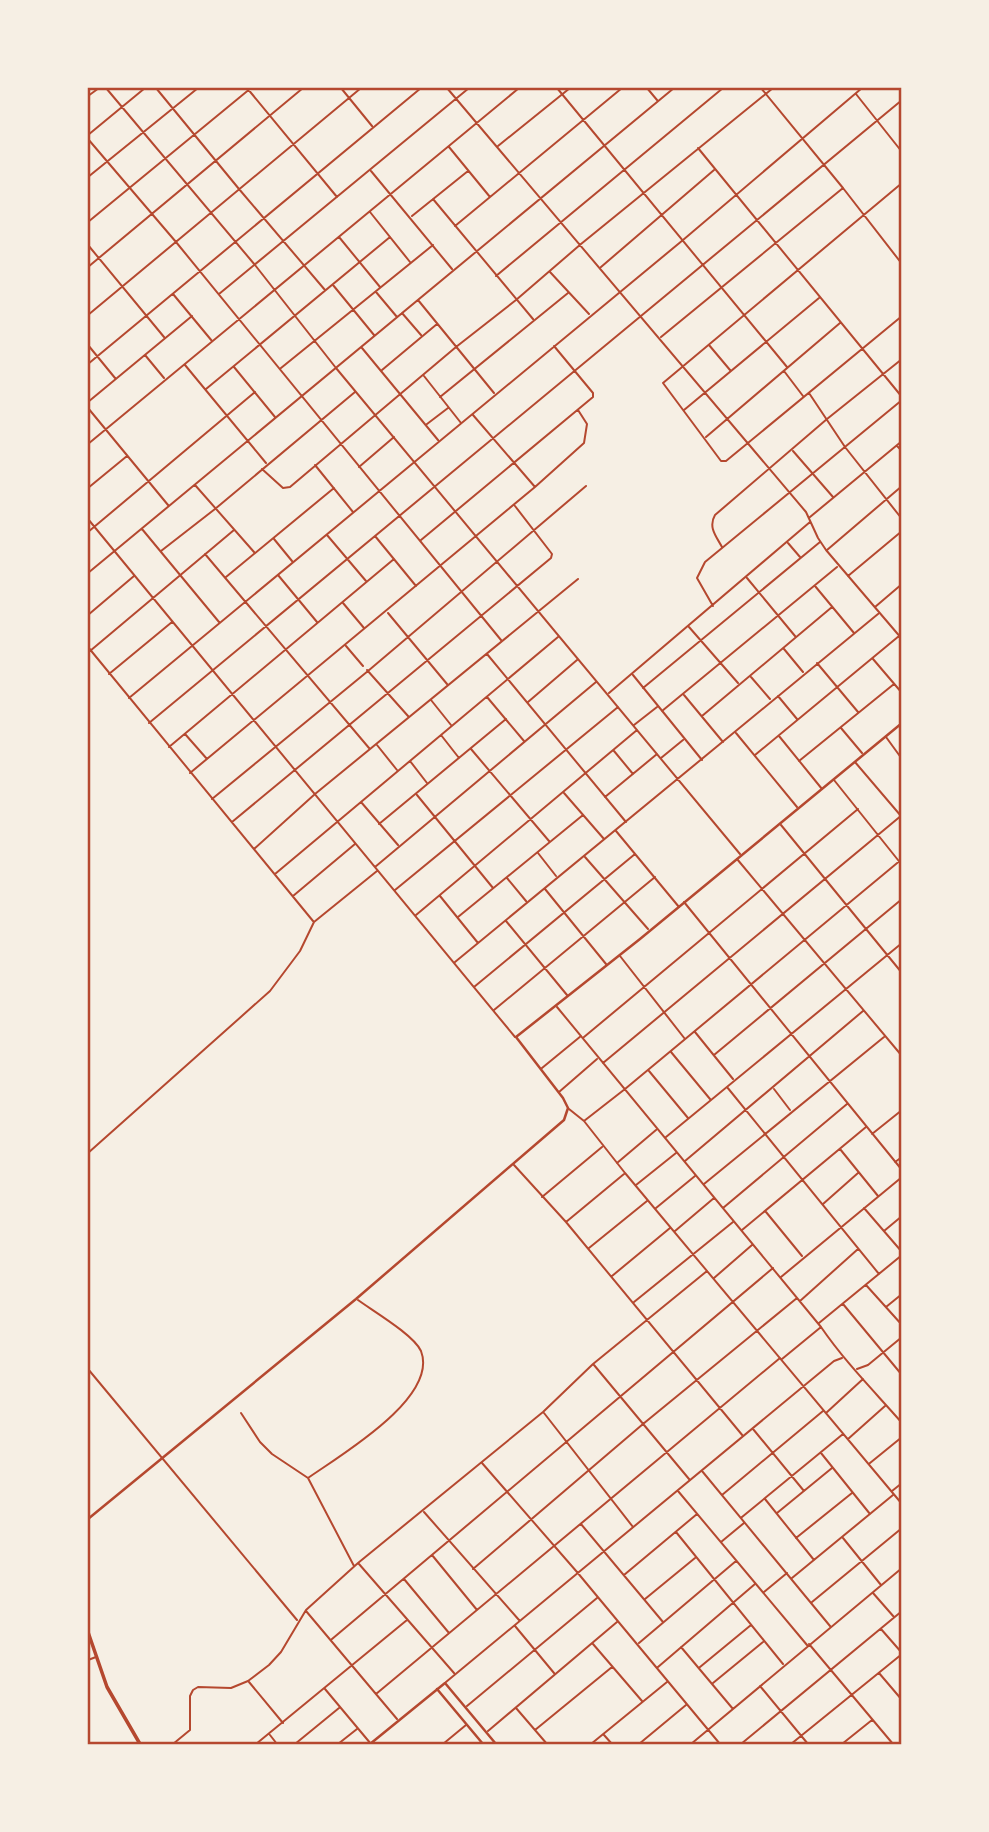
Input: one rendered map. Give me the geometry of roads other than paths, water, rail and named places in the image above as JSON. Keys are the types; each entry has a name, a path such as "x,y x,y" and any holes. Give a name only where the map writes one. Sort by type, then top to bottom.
{"main road":[{"path":"88,1632 107,1687 140,1745"}],"street":[{"path":"88,96 99,88"},
{"path":"106,88 166,157 336,368 658,754 782,915 901,1056"},
{"path":"145,88 88,137 501,640"},
{"path":"156,88 326,290"},
{"path":"88,177 198,88"},
{"path":"88,222 249,88 337,197"},
{"path":"88,267 303,88"},
{"path":"341,88 373,127"},
{"path":"88,315 360,88"},
{"path":"88,364 421,88"},
{"path":"446,88 727,417 809,517 820,542 838,566 900,637 755,755"},
{"path":"218,295 469,88"},
{"path":"88,444 519,88"},
{"path":"557,88 787,367"},
{"path":"497,147 570,88"},
{"path":"455,226 622,88"},
{"path":"647,88 658,100"},
{"path":"88,573 674,88"},
{"path":"496,276 723,88"},
{"path":"761,88 901,264"},
{"path":"262,469 283,488 287,488 772,88"},
{"path":"129,698 683,240 862,88"},
{"path":"855,93 901,152"},
{"path":"149,723 901,100"},
{"path":"448,147 490,197"},
{"path":"697,148 901,399 705,562 697,578 713,606"},
{"path":"370,170 453,270"},
{"path":"601,267 715,170"},
{"path":"410,218 468,171"},
{"path":"901,183 663,383 723,462 901,316"},
{"path":"661,338 843,188"},
{"path":"433,199 534,321"},
{"path":"370,211 411,263"},
{"path":"338,236 380,287"},
{"path":"206,389 390,237"},
{"path":"88,245 164,338"},
{"path":"280,369 433,246"},
{"path":"550,271 590,315"},
{"path":"332,285 374,335"},
{"path":"376,291 397,317"},
{"path":"173,293 212,341"},
{"path":"440,397 568,293"},
{"path":"684,410 820,298"},
{"path":"418,299 495,394"},
{"path":"402,312 422,337"},
{"path":"88,402 191,316"},
{"path":"705,438 841,323"},
{"path":"382,370 437,324"},
{"path":"708,344 730,370"},
{"path":"88,345 115,379"},
{"path":"420,541 593,395 554,345"},
{"path":"361,347 440,442"},
{"path":"145,354 166,379"},
{"path":"722,548 713,530 712,521 768,468 901,359"},
{"path":"184,364 267,464"},
{"path":"234,366 275,417"},
{"path":"783,370 803,396"},
{"path":"423,375 461,424"},
{"path":"161,551 356,391"},
{"path":"808,392 864,473 901,519"},
{"path":"88,532 255,393"},
{"path":"88,408 169,506"},
{"path":"426,425 448,408"},
{"path":"190,773 387,612 535,487 585,441 587,424 578,410"},
{"path":"473,414 535,487"},
{"path":"359,467 395,437"},
{"path":"809,517 901,441"},
{"path":"896,446 901,451"},
{"path":"792,449 833,498"},
{"path":"88,488 128,456"},
{"path":"314,465 354,512"},
{"path":"195,484 254,554"},
{"path":"212,799 330,703 586,486"},
{"path":"826,550 901,486"},
{"path":"225,578 334,488"},
{"path":"232,822 552,556 514,505"},
{"path":"88,519 494,1010 568,1108 584,1121 901,1504"},
{"path":"608,694 810,522"},
{"path":"141,529 219,623"},
{"path":"90,651 234,530"},
{"path":"847,577 901,531"},
{"path":"326,534 367,582"},
{"path":"374,536 416,586"},
{"path":"273,538 293,562"},
{"path":"788,542 800,557"},
{"path":"643,688 820,542"},
{"path":"205,554 370,749"},
{"path":"168,747 394,559"},
{"path":"662,711 838,566"},
{"path":"278,574 318,622"},
{"path":"88,615 135,576"},
{"path":"746,578 796,638"},
{"path":"254,849 315,794 578,579"},
{"path":"874,607 901,584"},
{"path":"814,585 854,634"},
{"path":"342,602 365,629"},
{"path":"702,716 832,607"},
{"path":"387,612 448,685"},
{"path":"454,962 879,613"},
{"path":"109,674 172,621"},
{"path":"689,626 740,685"},
{"path":"896,632 901,627"},
{"path":"275,874 559,636"},
{"path":"345,645 363,666"},
{"path":"88,647 314,922"},
{"path":"784,648 804,673"},
{"path":"486,653 626,822"},
{"path":"873,658 901,693"},
{"path":"527,702 579,659"},
{"path":"817,663 858,712"},
{"path":"367,671 409,717"},
{"path":"632,674 702,760"},
{"path":"750,676 771,701"},
{"path":"375,867 597,681"},
{"path":"799,761 894,684"},
{"path":"684,694 723,742"},
{"path":"486,696 525,743"},
{"path":"778,696 797,720"},
{"path":"430,699 451,725"},
{"path":"634,725 658,706"},
{"path":"394,891 618,707"},
{"path":"379,824 506,719"},
{"path":"516,1038 620,956 901,723"},
{"path":"840,727 863,754"},
{"path":"415,916 638,730"},
{"path":"735,732 798,808"},
{"path":"185,733 207,759"},
{"path":"440,734 459,758"},
{"path":"778,735 822,789"},
{"path":"885,737 901,757"},
{"path":"661,758 684,739"},
{"path":"376,744 397,770"},
{"path":"470,749 550,842"},
{"path":"614,751 632,774"},
{"path":"605,797 658,754"},
{"path":"409,760 427,783"},
{"path":"603,1063 901,816 855,762"},
{"path":"584,1121 901,862 833,779"},
{"path":"564,792 604,840"},
{"path":"416,794 494,888"},
{"path":"360,801 399,846"},
{"path":"541,1069 645,987 858,809"},
{"path":"457,917 583,815"},
{"path":"780,824 901,973"},
{"path":"615,830 679,906"},
{"path":"293,896 355,843"},
{"path":"537,853 557,878"},
{"path":"474,987 635,854"},
{"path":"584,856 650,931"},
{"path":"88,1153 270,991 300,951 314,922 378,870"},
{"path":"506,877 527,903"},
{"path":"494,1010 655,877"},
{"path":"545,888 607,965"},
{"path":"440,895 478,943"},
{"path":"714,1055 901,900"},
{"path":"684,902 901,1170"},
{"path":"505,920 568,997"},
{"path":"665,1138 901,943"},
{"path":"620,956 685,1039"},
{"path":"556,1006 799,1299 843,1358 856,1369 901,1423"},
{"path":"685,1161 864,1011"},
{"path":"694,1031 734,1080"},
{"path":"704,1184 885,1036"},
{"path":"671,1051 710,1100"},
{"path":"558,1093 598,1058"},
{"path":"648,1070 688,1118"},
{"path":"726,1087 879,1274"},
{"path":"773,1089 792,1111"},
{"path":"723,1208 848,1103"},
{"path":"88,1519 514,1165 564,1120 568,1108"},
{"path":"872,1134 901,1110"},
{"path":"741,1230 866,1126"},
{"path":"617,1163 658,1129"},
{"path":"542,1197 603,1147"},
{"path":"840,1148 878,1196"},
{"path":"635,1185 677,1152"},
{"path":"895,1162 901,1157"},
{"path":"514,1165 566,1222 743,1436"},
{"path":"822,1204 859,1172"},
{"path":"566,1222 625,1173"},
{"path":"655,1209 695,1175"},
{"path":"780,1277 901,1177"},
{"path":"674,1232 714,1197"},
{"path":"588,1249 648,1200"},
{"path":"818,1323 901,1254 864,1207"},
{"path":"765,1211 803,1258"},
{"path":"884,1231 901,1216"},
{"path":"632,1303 734,1221"},
{"path":"611,1277 671,1227"},
{"path":"713,1279 753,1244"},
{"path":"473,1569 643,1424 858,1249"},
{"path":"332,1639 773,1268"},
{"path":"173,1745 190,1730 190,1696 193,1690 198,1687 231,1688 248,1681 281,1652 306,1610 358,1563 543,1412 593,1364 707,1271"},
{"path":"866,1284 901,1325"},
{"path":"886,1307 901,1294"},
{"path":"308,1478 397,1412 410,1398 421,1371 420,1349 413,1340 356,1299"},
{"path":"843,1303 901,1375"},
{"path":"376,1694 666,1451 821,1327"},
{"path":"856,1369 868,1365 901,1337"},
{"path":"325,1688 371,1744 804,1385 834,1361 843,1358"},
{"path":"593,1364 690,1480"},
{"path":"88,1369 298,1621"},
{"path":"722,1495 864,1378"},
{"path":"848,1439 886,1405"},
{"path":"543,1412 633,1527"},
{"path":"241,1413 260,1442 272,1454 308,1478 354,1567"},
{"path":"753,1428 804,1491"},
{"path":"741,1518 843,1433"},
{"path":"869,1465 901,1437"},
{"path":"821,1452 870,1514"},
{"path":"482,1462 638,1644 720,1745"},
{"path":"777,1513 833,1468"},
{"path":"702,1470 831,1626"},
{"path":"791,1578 870,1514 901,1483"},
{"path":"677,1490 893,1745"},
{"path":"796,1538 852,1492"},
{"path":"765,1499 814,1560"},
{"path":"424,1511 519,1620"},
{"path":"624,1576 698,1514"},
{"path":"721,1542 745,1522"},
{"path":"581,1524 664,1623"},
{"path":"811,1602 901,1528"},
{"path":"676,1532 784,1665"},
{"path":"842,1537 881,1585"},
{"path":"431,1554 478,1610"},
{"path":"644,1600 696,1557"},
{"path":"638,1644 736,1560"},
{"path":"358,1563 455,1674"},
{"path":"691,1745 901,1568"},
{"path":"764,1592 787,1573"},
{"path":"403,1578 449,1633"},
{"path":"657,1667 756,1583"},
{"path":"872,1592 894,1617"},
{"path":"465,1708 598,1597"},
{"path":"306,1610 398,1721"},
{"path":"741,1745 901,1611"},
{"path":"256,1745 407,1620"},
{"path":"486,1732 618,1621"},
{"path":"514,1625 554,1674"},
{"path":"699,1668 751,1625"},
{"path":"791,1745 901,1653 881,1628"},
{"path":"712,1684 764,1641"},
{"path":"592,1643 642,1702"},
{"path":"680,1646 733,1709"},
{"path":"88,1660 96,1657"},
{"path":"535,1730 612,1667"},
{"path":"878,1672 901,1700"},
{"path":"248,1681 283,1723"},
{"path":"591,1745 668,1682"},
{"path":"445,1683 496,1745"},
{"path":"759,1685 808,1745"},
{"path":"437,1689 483,1745"},
{"path":"639,1745 687,1704"},
{"path":"295,1745 340,1707"},
{"path":"516,1707 547,1745"},
{"path":"842,1745 872,1720"},
{"path":"443,1745 466,1724"},
{"path":"338,1745 358,1729"},
{"path":"269,1734 277,1745"},
{"path":"604,1734 612,1745"}],"railway":[{"path":"88,1715 89,1744"}]}
